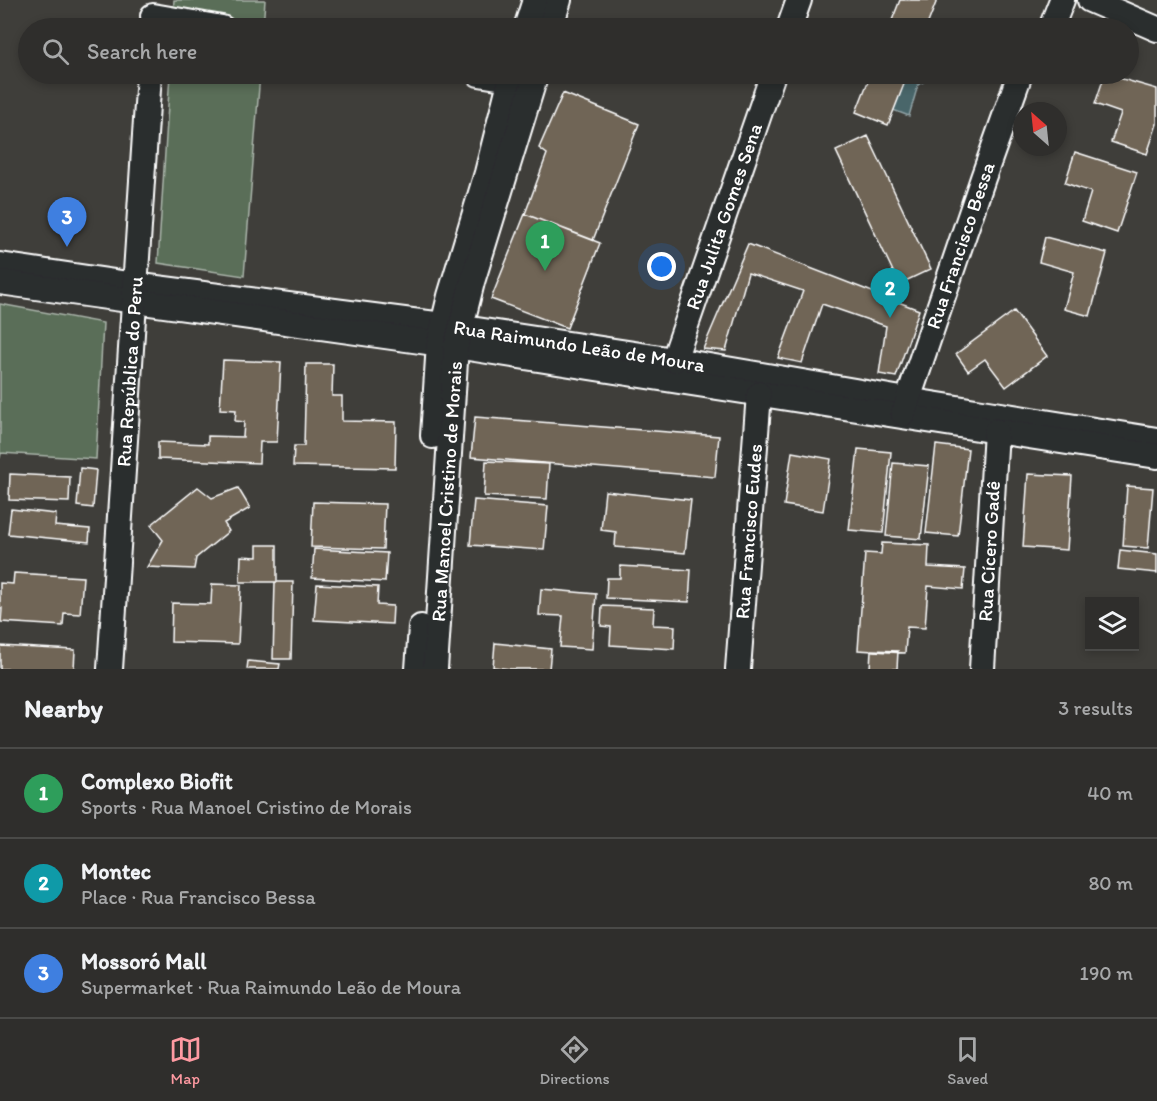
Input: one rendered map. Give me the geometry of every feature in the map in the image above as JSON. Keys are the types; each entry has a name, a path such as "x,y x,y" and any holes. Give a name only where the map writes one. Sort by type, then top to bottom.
{"street":[{"path":"529,18 535,0"},
{"path":"553,18 559,0"},
{"path":"793,18 799,0"},
{"path":"1041,18 1047,0"},
{"path":"1055,18 1062,0"},
{"path":"1090,0 1132,18"},
{"path":"1128,0 1157,11"},
{"path":"154,15 170,18"},
{"path":"1139,21 1157,29"},
{"name":"Rua República do Peru","path":"110,669 149,84"},
{"name":"Rua Manoel Cristino de Morais","path":"418,669 450,335 472,282 522,84"},
{"name":"Rua Julita Gomes Sena","path":"674,360 770,84"},
{"name":"Rua Francisco Bessa","path":"913,409 982,178 1016,84"},
{"name":"Rua Francisco Bessa","path":"1025,102 1032,84"},
{"name":"Rua Francisco Bessa","path":"913,409 1013,137"},
{"name":"Rua Raimundo Leão de Moura","path":"0,265 134,293"},
{"name":"Rua Raimundo Leão de Moura","path":"0,282 134,293 450,335 674,360 913,409 996,431 1157,456"},
{"name":"Rua Raimundo Leão de Moura","path":"450,335 759,394 913,409 1157,440"},
{"name":"Rua Manoel Cristino de Morais","path":"435,669 450,335"},
{"name":"Rua Francisco Eudes","path":"738,669 759,394"},
{"name":"Rua Cícero Gadê","path":"982,669 996,431"}],"green space":[{"path":"174,0 265,0 264,18 173,18"},
{"path":"169,84 259,84 244,276 158,263"},
{"path":"0,304 103,323 96,459 1,453 0,458"}],"water":[{"path":"886,84 920,84 909,116 880,105"}],"building":[{"path":"900,0 937,0 930,18 893,18"},
{"path":"867,84 904,84 888,125 856,112"},
{"path":"1102,84 1139,84 1157,89 1157,124 1147,154 1111,142 1121,113 1095,104"},
{"path":"563,93 639,124 593,240 525,214 547,154 539,148"},
{"path":"868,136 931,269 899,284 836,151"},
{"path":"1075,152 1137,172 1117,233 1082,221 1091,192 1065,183"},
{"path":"525,214 600,243 567,328 491,299"},
{"path":"1045,237 1107,253 1090,316 1064,309 1074,272 1039,262"},
{"path":"748,244 919,310 896,377 879,374 886,326 822,304 802,363 778,358 803,291 748,273 726,351 703,349"},
{"path":"1014,311 1047,356 1006,387 985,359 968,371 956,354"},
{"path":"223,360 281,362 277,442 260,442 259,463 158,459 158,442 208,444 208,436 243,437 244,422 235,421 236,410 220,409"},
{"path":"306,364 333,364 332,396 342,396 342,421 396,422 395,468 293,466 294,446 304,446"},
{"path":"475,417 719,436 715,477 471,457"},
{"path":"936,445 968,449 958,536 926,533"},
{"path":"858,449 891,452 883,533 849,530"},
{"path":"792,452 831,459 823,511 784,505"},
{"path":"486,461 549,464 547,499 484,496"},
{"path":"893,463 929,466 921,539 886,536"},
{"path":"80,468 96,470 93,508 77,506"},
{"path":"10,474 70,477 69,502 9,500"},
{"path":"1028,474 1072,476 1067,550 1023,547"},
{"path":"1127,486 1153,488 1148,548 1123,546"},
{"path":"198,487 212,498 238,488 250,508 224,523 229,531 196,558 194,569 147,567 163,540 151,525"},
{"path":"605,491 691,500 685,553 615,547 616,532 601,530"},
{"path":"474,500 548,506 544,550 470,545"},
{"path":"313,502 385,504 383,549 311,547"},
{"path":"11,509 56,514 55,526 90,529 89,542 8,534"},
{"path":"882,543 929,545 928,567 965,569 963,589 928,586 925,628 907,627 905,653 858,650 865,553 881,554"},
{"path":"257,545 277,545 277,582 240,582 241,556 257,557"},
{"path":"314,549 387,553 385,582 312,578"},
{"path":"1120,550 1157,554 1157,573 1118,569"},
{"path":"620,566 691,570 689,602 606,598 607,578 620,578"},
{"path":"14,573 83,577 80,614 64,613 63,626 1,622 0,583 13,584"},
{"path":"275,582 293,582 291,659 273,659"},
{"path":"212,584 241,585 238,644 171,642 172,603 211,604"},
{"path":"317,584 378,587 377,605 393,606 392,624 314,620"},
{"path":"541,589 596,594 592,649 560,647 563,616 539,615"},
{"path":"602,606 654,608 653,625 675,626 674,649 610,645 611,627 601,626"},
{"path":"495,643 551,649 549,669 493,667"},
{"path":"0,646 75,650 74,669 0,669"},
{"path":"871,650 898,651 897,669 870,669"},
{"path":"248,661 280,664 279,669 247,669"}],"place":[{"name":"Mossoró Mall","path":"67,247"},
{"name":"Complexo Biofit","path":"545,271"},
{"name":"Montec","path":"890,318"}]}
